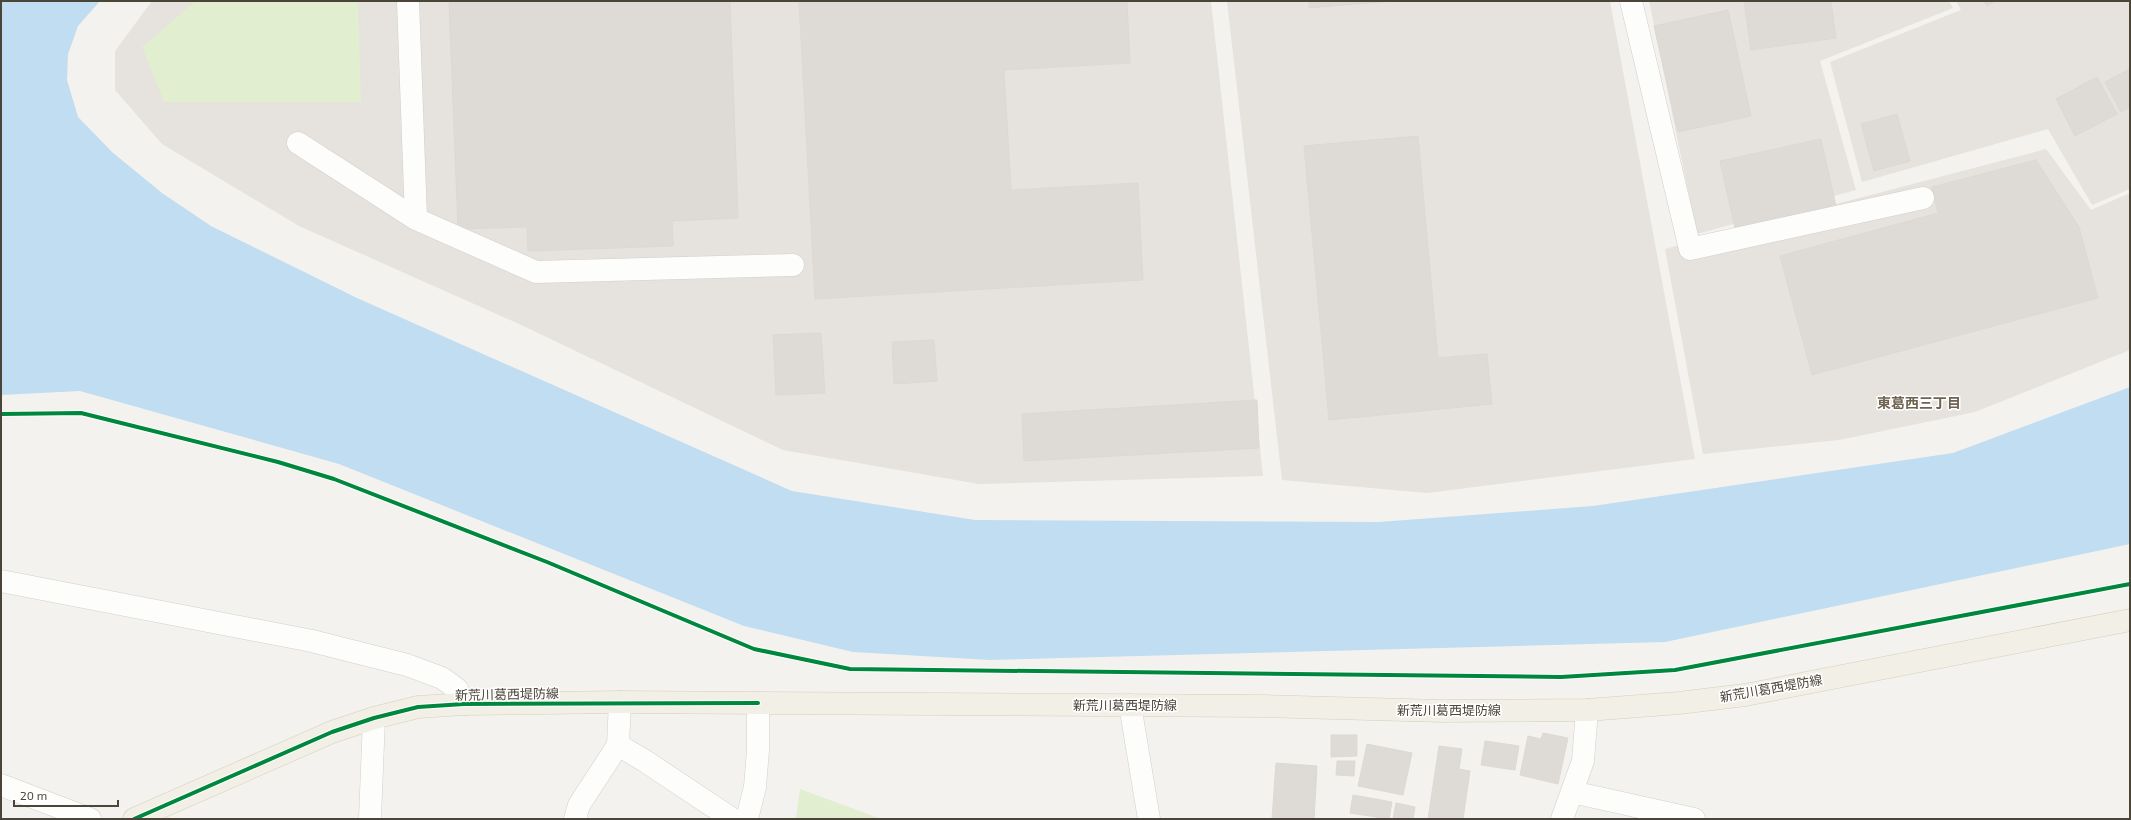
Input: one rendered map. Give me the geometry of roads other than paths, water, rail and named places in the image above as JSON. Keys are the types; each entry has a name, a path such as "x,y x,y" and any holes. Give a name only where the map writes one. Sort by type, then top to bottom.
{"main road":[{"name":"新荒川葛西堤防線","path":"134,819 332,732 374,718 418,708 464,704 620,702 1263,706 1442,711 1587,710 1679,703 1745,695 2130,620"}],"street":[{"path":"408,1 416,219"},
{"path":"1631,1 1690,249 1923,198"},
{"path":"298,143 416,219 536,272 793,265"},
{"path":"1,581 312,641 406,665 442,678 457,689 464,704"},
{"path":"575,819 579,805 618,745 620,702"},
{"path":"747,819 755,787 758,703"},
{"path":"1130,705 1149,819"},
{"path":"1562,819 1583,761 1587,710"},
{"path":"370,819 374,718"},
{"path":"618,745 645,761 732,819"},
{"path":"1,785 90,819"},
{"path":"1572,792 1694,819"}],"water":[{"path":"1,1 100,1 78,26 68,54 67,80 78,117 112,152 162,193 211,226 357,298 792,491 975,520 1379,522 1593,506 1953,453 2130,387 2130,544 1665,642 990,660 853,652 744,626 339,464 80,391 1,395"}],"district":[{"name":"東葛西三丁目","path":"1919,403"}]}
